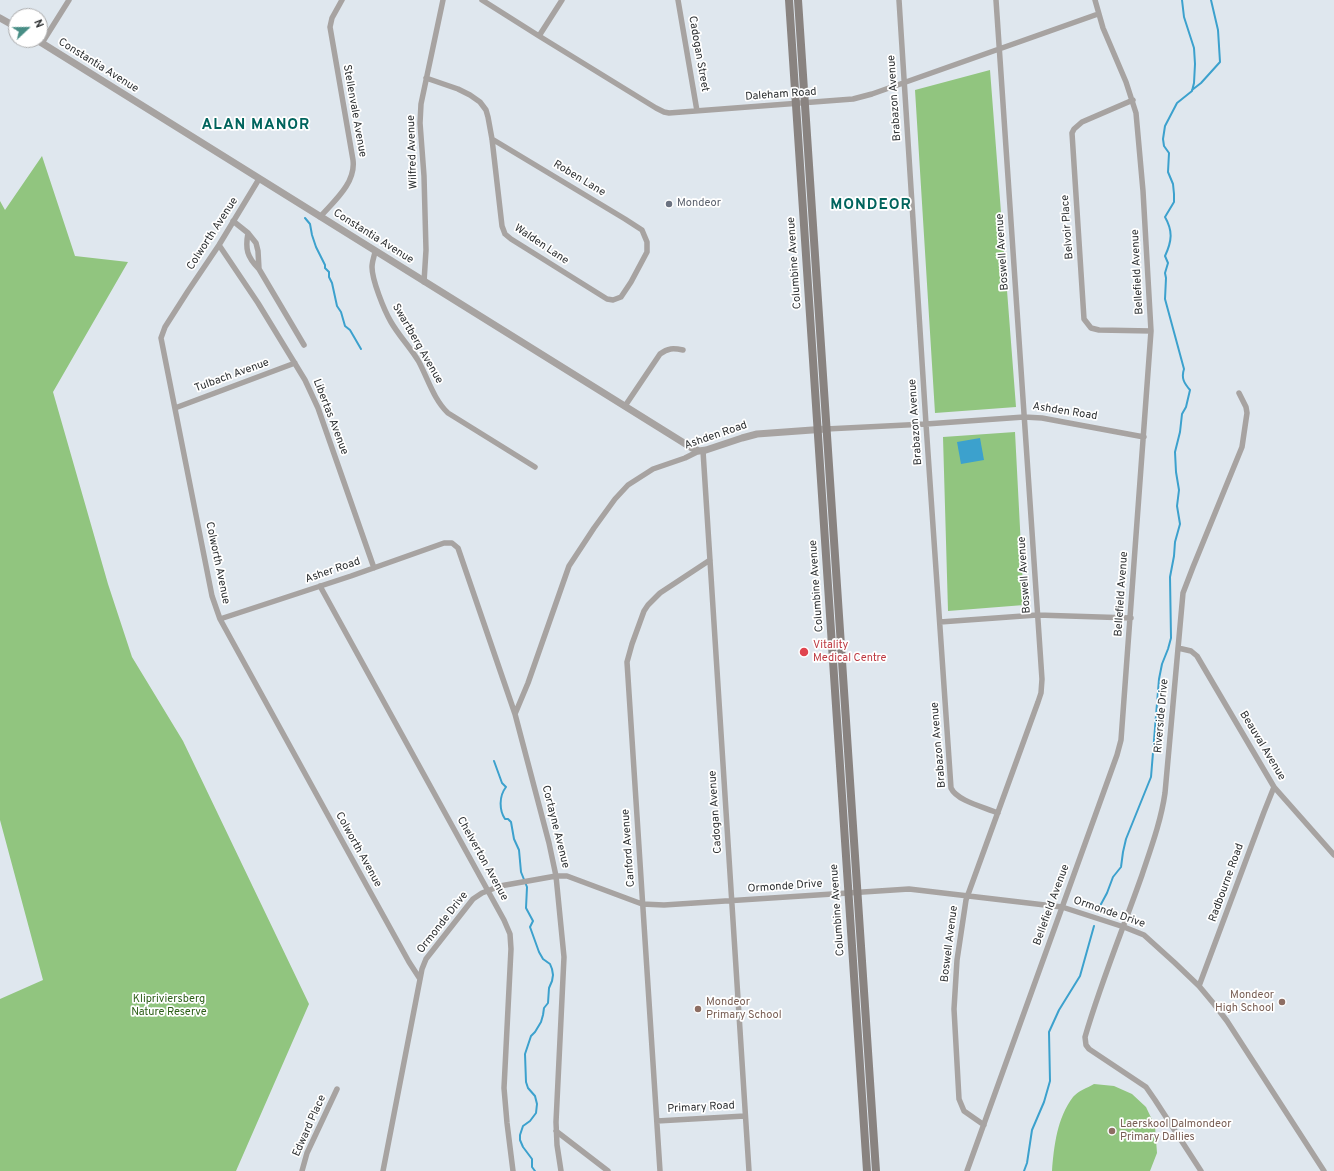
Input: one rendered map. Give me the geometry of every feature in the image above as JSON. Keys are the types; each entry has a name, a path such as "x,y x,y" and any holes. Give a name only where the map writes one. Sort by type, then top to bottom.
{"main road":[{"name":"Columbine Avenue","path":"789,0 796,104 819,319 876,1171"},
{"name":"Columbine Avenue","path":"798,0 804,103 810,320 867,1171"},
{"path":"810,320 819,319"},
{"path":"825,546 834,545"},
{"path":"833,660 842,660"},
{"path":"840,774 849,774"},
{"path":"856,1017 866,1016"},
{"path":"864,1136 873,1136"}],"street":[{"path":"48,29 69,0"},
{"name":"Stellenvale Avenue","path":"320,217 349,182 354,172 330,27 332,18 342,0"},
{"name":"Wilfred Avenue","path":"424,282 426,250 424,176 420,123 421,104 443,0"},
{"name":"Daleham Road","path":"482,0 660,111 669,113 854,99 1098,14"},
{"path":"539,36 562,0"},
{"name":"Cadogan Street","path":"678,0 697,111"},
{"name":"Brabazon Avenue","path":"899,0 951,788 953,792 962,798 998,813"},
{"name":"Boswell Avenue","path":"984,1125 964,1111 959,1099 954,1009 955,984 964,905 1041,693 1042,679 996,0"},
{"name":"Bellefield Avenue","path":"967,1171 1120,747 1122,730 1151,332 1138,128 1133,100 1103,28 1095,0"},
{"name":"Constantia Avenue","path":"48,48 689,447 701,451"},
{"name":"Walden Lane","path":"426,78 458,89 480,102 486,110 492,139 502,226 505,234 511,239 606,299 611,300 621,297 631,282 646,255 647,245"},
{"name":"Belvoir Place","path":"1133,100 1082,122 1074,128 1072,133 1084,319 1091,328 1099,330 1151,332"},
{"name":"Roben Lane","path":"492,139 638,227 645,236 647,245"},
{"name":"Colworth Avenue","path":"259,179 162,334 162,343 212,596 220,619 409,962 420,979"},
{"path":"233,221 248,233 256,244 259,269"},
{"path":"248,233 246,243 252,263 259,269 304,345"},
{"name":"Libertas Avenue","path":"219,245 306,380 314,398 374,568"},
{"name":"Swartberg Avenue","path":"375,252 372,263 372,273 388,314 394,326 416,356 436,398 443,409 535,467"},
{"path":"625,406 660,354 666,349 671,348 683,350"},
{"name":"Tulbach Avenue","path":"176,408 295,363"},
{"name":"Riverside Drive","path":"1201,1171 1151,1093 1136,1080 1092,1051 1085,1042 1086,1033 1124,927 1158,825 1163,805 1182,601 1186,586 1242,447 1247,413 1246,407 1239,393"},
{"name":"Ashden Road","path":"515,714 528,683 569,566 615,499 628,485 653,469 701,451 757,434 826,429 1024,417 1042,418 1144,437"},
{"name":"Cadogan Avenue","path":"701,451 710,560 745,1116 750,1171"},
{"name":"Asher Road","path":"220,619 444,543 452,543"},
{"name":"Cortayne Avenue","path":"452,543 456,546 460,553 515,714 551,849 556,876 564,957 556,1131 561,1171"},
{"name":"Canford Avenue","path":"660,1171 626,670 628,656 644,611 652,600 660,593 710,560"},
{"name":"Chelverton Avenue","path":"320,586 488,890 504,920 511,939 504,1088 506,1118 513,1171"},
{"path":"940,622 1037,615 1131,618"},
{"name":"Beauval Avenue","path":"1178,648 1191,651 1200,661 1274,787 1334,855"},
{"name":"Radbourne Road","path":"1199,986 1274,787"},
{"name":"Ormonde Drive","path":"383,1171 424,964 432,951 473,899 479,894 488,890 528,880 556,876 567,876 580,880 642,904 664,905 909,889 1062,907 1139,932 1149,938 1199,986 1214,1004 1227,1021 1324,1171"},
{"name":"Edward Place","path":"302,1171 307,1153 337,1089"},
{"name":"Primary Road","path":"657,1121 745,1116"},
{"path":"556,1131 608,1171"}],"green space":[{"path":"990,70 1016,407 935,413 915,90"},
{"name":"Klipriviersberg Nature Reserve","path":"42,156 75,256 128,262 53,392 108,584 132,657 183,741 309,1004 236,1171 0,1171 0,999 43,980 0,820 0,201 5,210"},
{"path":"1015,432 1024,605 948,611 943,437"},
{"name":"Laerskool Dalmondeor Primary Dallies","path":"1094,1084 1114,1086 1132,1094 1146,1107 1155,1126 1157,1153 1150,1171 1052,1171 1055,1142 1063,1114 1075,1095"}],"water":[{"path":"980,438 984,460 961,464 957,442"}],"waterway":[{"path":"1100,906 1113,877 1121,867 1126,839 1151,777 1159,679 1162,664 1171,638 1170,577 1175,542 1180,524 1177,506 1179,490 1175,452 1180,432 1182,414 1186,407 1190,390 1184,380 1184,369 1165,299 1165,273 1168,263 1165,256 1171,236 1168,222 1165,217 1174,202 1174,194 1173,184 1168,172 1169,153 1164,146 1163,139 1165,126 1177,103 1192,91 1194,83 1194,48 1184,17 1182,0"},
{"path":"1192,90 1201,83 1220,62 1218,30 1211,0"},
{"path":"305,218 310,224 316,247 325,268 329,272 337,306 341,312 345,326 350,330 361,349"},
{"path":"494,761 502,783 506,787 502,795 501,807 505,819 508,819 511,822 514,839 519,850 521,872 527,887 526,908 533,921 530,927 539,952 543,959 550,964 553,975 549,988 548,1003 544,1008 541,1022 531,1036 525,1054 526,1082 528,1088 535,1096 537,1104 536,1113 530,1121 523,1126 520,1140 523,1147 532,1159 532,1167 535,1171"},
{"path":"1024,1171 1027,1163 1032,1130 1044,1102 1050,1081 1049,1032 1059,1010 1080,976 1094,926"}],"place":[{"name":"Mondeor","path":"669,204"},
{"name":"Vitality Medical Centre","path":"804,652"},
{"name":"Mondeor High School","path":"1282,1002"},
{"name":"Mondeor Primary School","path":"698,1009"},
{"name":"Laerskool Dalmondeor Primary Dallies","path":"1112,1131"}],"district":[{"name":"ALAN MANOR","path":"256,126"},
{"name":"MONDEOR","path":"871,206"}]}
